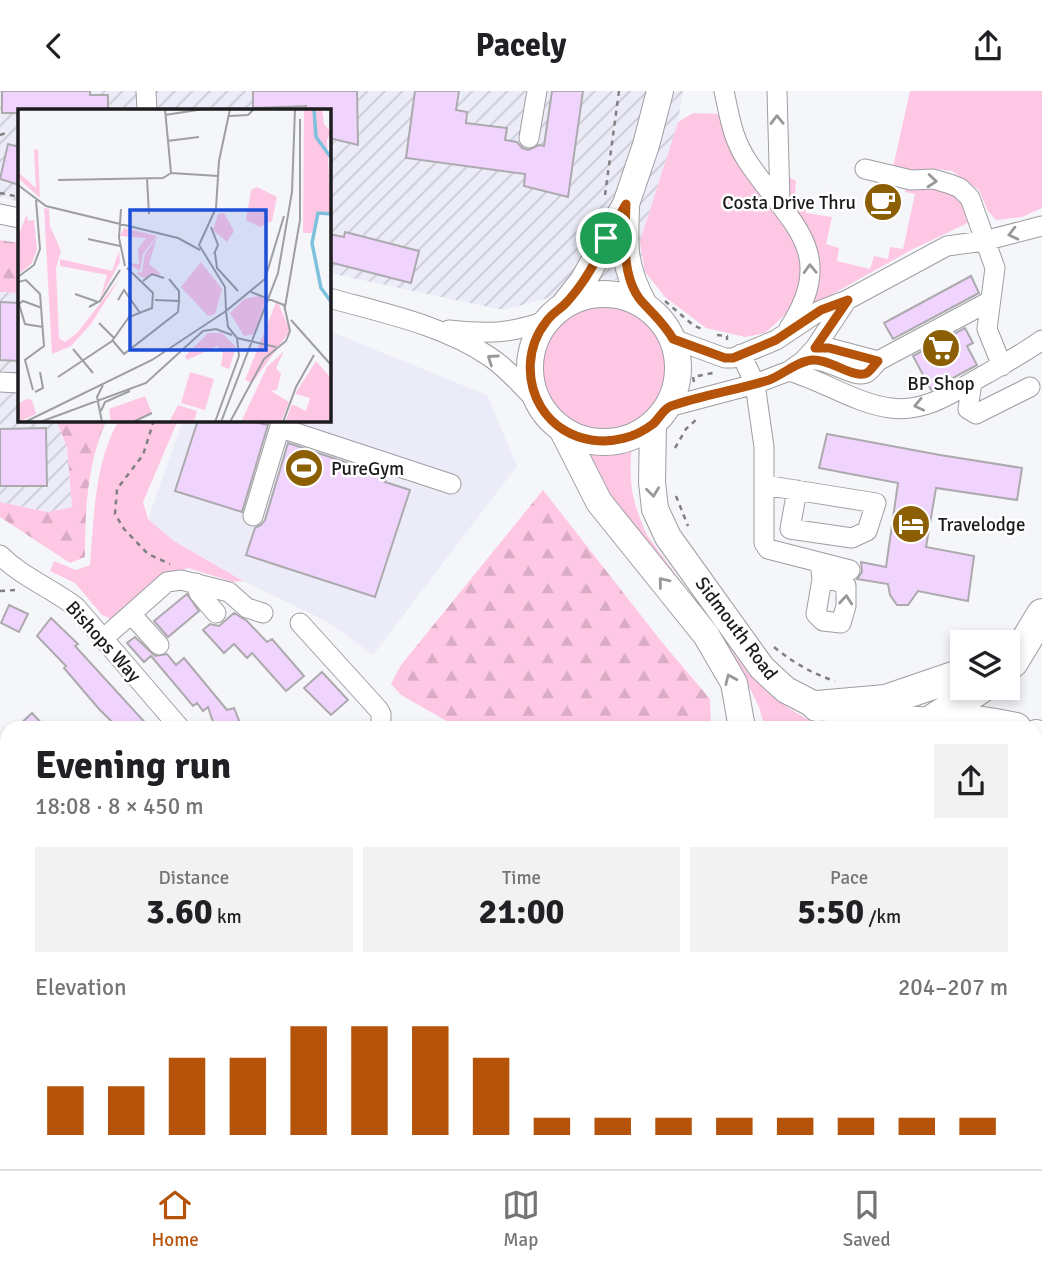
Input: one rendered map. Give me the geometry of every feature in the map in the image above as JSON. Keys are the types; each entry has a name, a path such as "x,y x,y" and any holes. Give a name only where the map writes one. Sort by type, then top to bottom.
{"highway":[{"path":"1020,635 1042,614"},
{"path":"1020,650 1042,614"},
{"path":"817,706 886,700 950,678"},
{"path":"928,721 962,700"}],"main road":[{"path":"555,313 584,296 604,293 625,296 644,305 664,323 678,356 679,374 675,391 660,415 632,437 608,442 584,439 562,429 540,405 532,384 530,362 535,340 555,313 583,281 615,202 646,145 660,91"},
{"path":"615,202 628,272 644,305"},
{"name":"Sidmouth Road","path":"660,415 652,482 655,509 668,537 762,668 786,690 817,706 905,721"},
{"name":"Sidmouth Road","path":"562,429 599,502 706,635 734,683 741,721"}],"street":[{"path":"146,91 147,109"},
{"path":"529,138 537,91"},
{"path":"724,91 731,128 737,142 748,162 801,233 811,265 808,290 787,331"},
{"path":"777,91 780,202"},
{"path":"865,169 911,180 933,179 960,188 970,198 995,268 987,330 1002,366"},
{"path":"0,214 18,218"},
{"path":"673,339 725,358 741,354 776,340 821,310 848,300 947,246 984,241 1042,226"},
{"path":"331,299 434,328 486,334 517,331 555,313"},
{"path":"802,360 848,300"},
{"path":"660,415 755,384 829,348 878,361 990,301"},
{"path":"434,328 489,356 513,375 540,405"},
{"path":"802,360 890,408 921,406 941,400 1042,340"},
{"path":"741,354 755,384 764,447 764,543 768,549 821,571 849,570"},
{"path":"0,382 18,383"},
{"path":"972,383 968,409 976,414 1030,387"},
{"path":"253,516 282,424 451,484"},
{"path":"764,485 796,489"},
{"name":"Bishops Way","path":"0,555 8,569 57,592 76,607 174,721"},
{"path":"104,638 131,614 146,589 173,580 229,592 247,608 262,613"},
{"path":"196,583 199,593 216,613"},
{"path":"131,614 159,645"},
{"path":"300,623 347,659 379,709 381,721"}],"path":[{"path":"615,202 619,91"},
{"path":"0,135 9,132"},
{"path":"0,193 18,197"},
{"path":"153,422 144,455 117,489 115,515 124,529 148,554 173,565"}],"shaded area":[{"path":"0,91 683,91 678,122 640,241 645,272 503,310 331,273 331,109 18,109 18,202 0,197"},
{"path":"0,292 18,293 18,422 57,422 67,447 72,507 48,512 0,502"},
{"path":"331,332 487,395 517,466 373,655 328,622 243,581 174,541 148,519 182,422 331,422"}],"green space":[{"path":"910,91 1042,91 1042,208 1022,217 996,220 988,211 979,190 952,171 936,169 917,172 893,167"},
{"path":"693,113 720,114 791,233 800,253 802,269 799,288 788,312 765,333 745,337 706,328 665,297 645,272 640,241 678,122"},
{"path":"785,175 796,181 795,196 806,199 806,213 832,217 826,244 839,248 837,261 870,269 874,256 888,259 890,247 903,249 915,194 905,192 906,185 936,189 957,196 968,212 965,217 968,223 913,249 806,309 816,288 785,195"},
{"path":"0,240 18,243 18,293 0,292"},
{"path":"604,305 628,310 648,323 661,343 666,367 661,391 648,411 628,424 604,429 580,424 560,411 547,391 542,367 547,343 560,323 580,310"},
{"path":"57,422 106,422 91,470 85,557 70,563 0,517 0,502 48,512 72,507 67,447"},
{"path":"118,422 177,422 143,502 148,519 174,541 243,581 233,582 188,568 162,580 111,619 102,615 75,583 50,571 54,561 76,570 90,565 100,472"},
{"path":"632,442 632,489 647,535 748,673 787,707 813,721 763,721 740,668 647,552 580,445 613,448"},
{"path":"543,490 710,699 711,721 446,721 401,695 391,684 401,665"}],"building":[{"path":"2,91 90,91 90,95 108,95 108,109 18,109 18,113 2,113"},
{"path":"253,91 357,91 358,145 331,138 331,109 307,109 306,106 253,108"},
{"path":"415,91 459,91 456,110 467,112 466,123 507,128 505,140 517,142 528,150 539,145 544,146 552,91 583,91 568,197 524,186 525,174 406,158"},
{"path":"8,144 18,147 18,185 0,179"},
{"path":"345,232 419,251 411,283 331,263 331,234 344,237"},
{"path":"971,276 979,293 893,339 884,323"},
{"path":"0,302 18,303 18,361 0,360"},
{"path":"965,328 973,343 967,346 977,365 931,390 913,356"},
{"path":"197,422 259,422 268,425 242,512 175,491"},
{"path":"46,428 47,486 0,486 0,429"},
{"name":"Travelodge","path":"827,434 1022,468 1017,500 936,488 926,547 974,556 968,601 918,591 908,605 897,605 890,595 888,584 857,579 862,572 861,562 886,567 898,483 819,468"},
{"path":"288,443 387,476 385,482 410,490 375,597 246,555 255,528 265,520"},
{"path":"187,594 199,611 168,637 154,621"},
{"path":"9,605 28,614 19,632 1,623"},
{"path":"234,613 247,621 267,642 272,639 304,676 286,691 252,653 247,658 234,644 224,653 203,630 210,624 219,626"},
{"path":"51,618 78,644 75,646 144,721 111,721 64,668 66,666 37,636"},
{"path":"135,637 155,656 167,654 176,665 184,658 227,710 234,708 239,721 213,721 208,707 203,711 197,703 193,706 151,656 144,662 127,643"},
{"path":"322,672 348,700 331,715 304,688"},
{"path":"32,713 39,721 23,721"}],"place":[{"name":"Costa Drive Thru","path":"883,202"},
{"name":"BP Shop","path":"941,348"},
{"name":"PureGym","path":"304,468"},
{"name":"Travelodge","path":"911,524"}],"route":[{"path":"626,204 624,248 632,284 644,305 664,323 673,339 725,358 733,358 776,340 821,310 848,300 815,348 829,348 878,361 867,373 859,375 817,358 803,361 773,378 667,407 653,424 632,437 608,442 584,439 562,429 540,405 532,384 530,362 535,340 546,321 565,304 583,281 606,238 626,204"}]}
